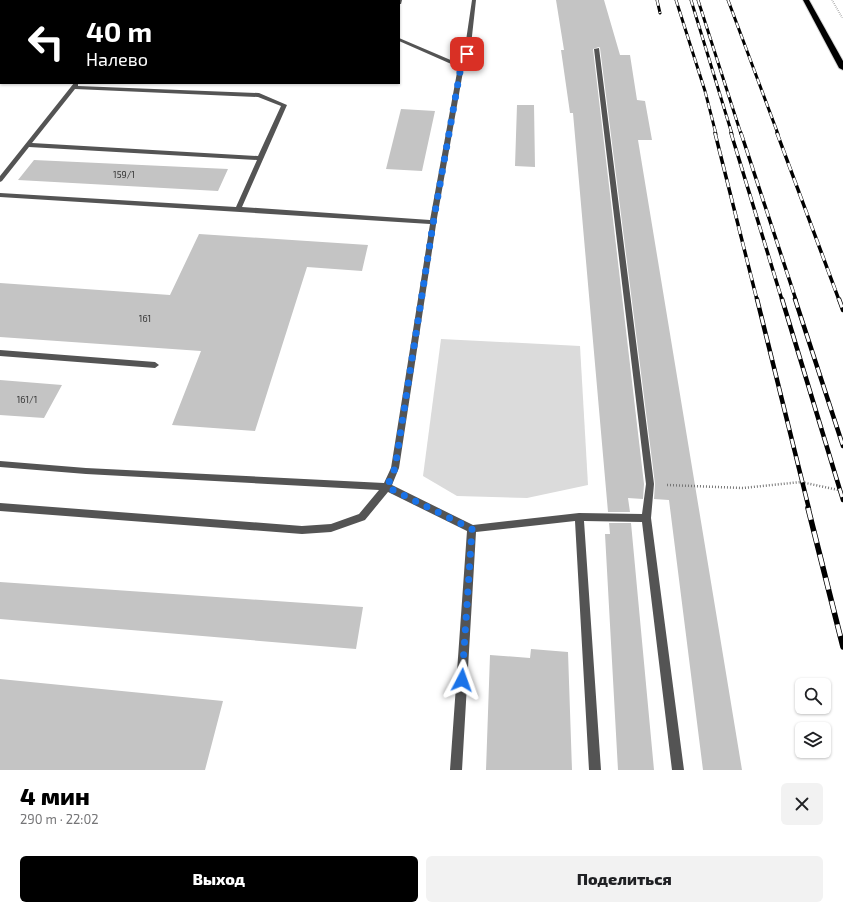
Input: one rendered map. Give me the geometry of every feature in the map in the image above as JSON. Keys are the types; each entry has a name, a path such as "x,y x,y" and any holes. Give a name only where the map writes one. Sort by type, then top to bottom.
{"highway":[{"path":"806,0 843,68"}],"lane":[{"path":"0,506 302,530 332,528 362,516 387,487 395,468 434,222 461,66 467,54 474,0"},
{"path":"400,39 461,66"},
{"path":"597,49 650,484 646,518 678,770"},
{"path":"0,180 75,85 259,95 284,105 238,209"},
{"path":"28,145 260,158"},
{"path":"0,195 434,222"},
{"path":"0,353 155,365"},
{"path":"0,464 86,471 387,487 472,529 579,517 646,518"},
{"path":"579,517 595,770"},
{"path":"456,770 472,529"}],"path":[{"path":"832,0 843,19"},
{"path":"650,484 743,488 801,482 843,491"}],"shaded area":[{"path":"441,339 580,346 588,485 527,498 457,496 423,476"}],"building":[{"path":"556,0 604,0 620,55 630,55 637,100 645,101 652,140 638,140 742,770 703,770 669,500 654,499 655,484 599,47 593,49 644,484 643,499 628,498 630,512 608,512 573,113 570,113 561,50 564,50"},
{"path":"517,105 534,105 535,167 515,166"},
{"path":"401,109 435,111 422,171 386,169"},
{"path":"34,160 228,169 218,191 18,180"},
{"path":"199,234 368,245 362,271 307,267 255,431 172,425 201,351 0,337 0,283 170,295"},
{"path":"0,380 62,385 44,418 0,415"},
{"path":"609,523 631,523 654,770 618,770 605,534 610,534"},
{"path":"0,582 363,607 356,649 0,619"},
{"path":"531,649 568,652 572,770 486,770 490,655 530,658"},
{"path":"0,679 223,701 205,770 0,770"}],"railway":[{"path":"657,0 660,13"},
{"path":"676,0 705,91 716,134"},
{"path":"691,0 732,134"},
{"path":"698,0 741,134"},
{"path":"728,0 778,134"},
{"path":"715,133 757,300"},
{"path":"731,133 782,300"},
{"path":"741,133 796,300"},
{"path":"777,133 839,300"},
{"path":"757,299 809,509"},
{"path":"782,299 843,500"},
{"path":"795,299 843,446"},
{"path":"839,299 843,310"},
{"path":"808,508 843,647"}],"route":[{"path":"462,680 472,529 387,487 395,468 434,218 461,66 467,54"}]}
